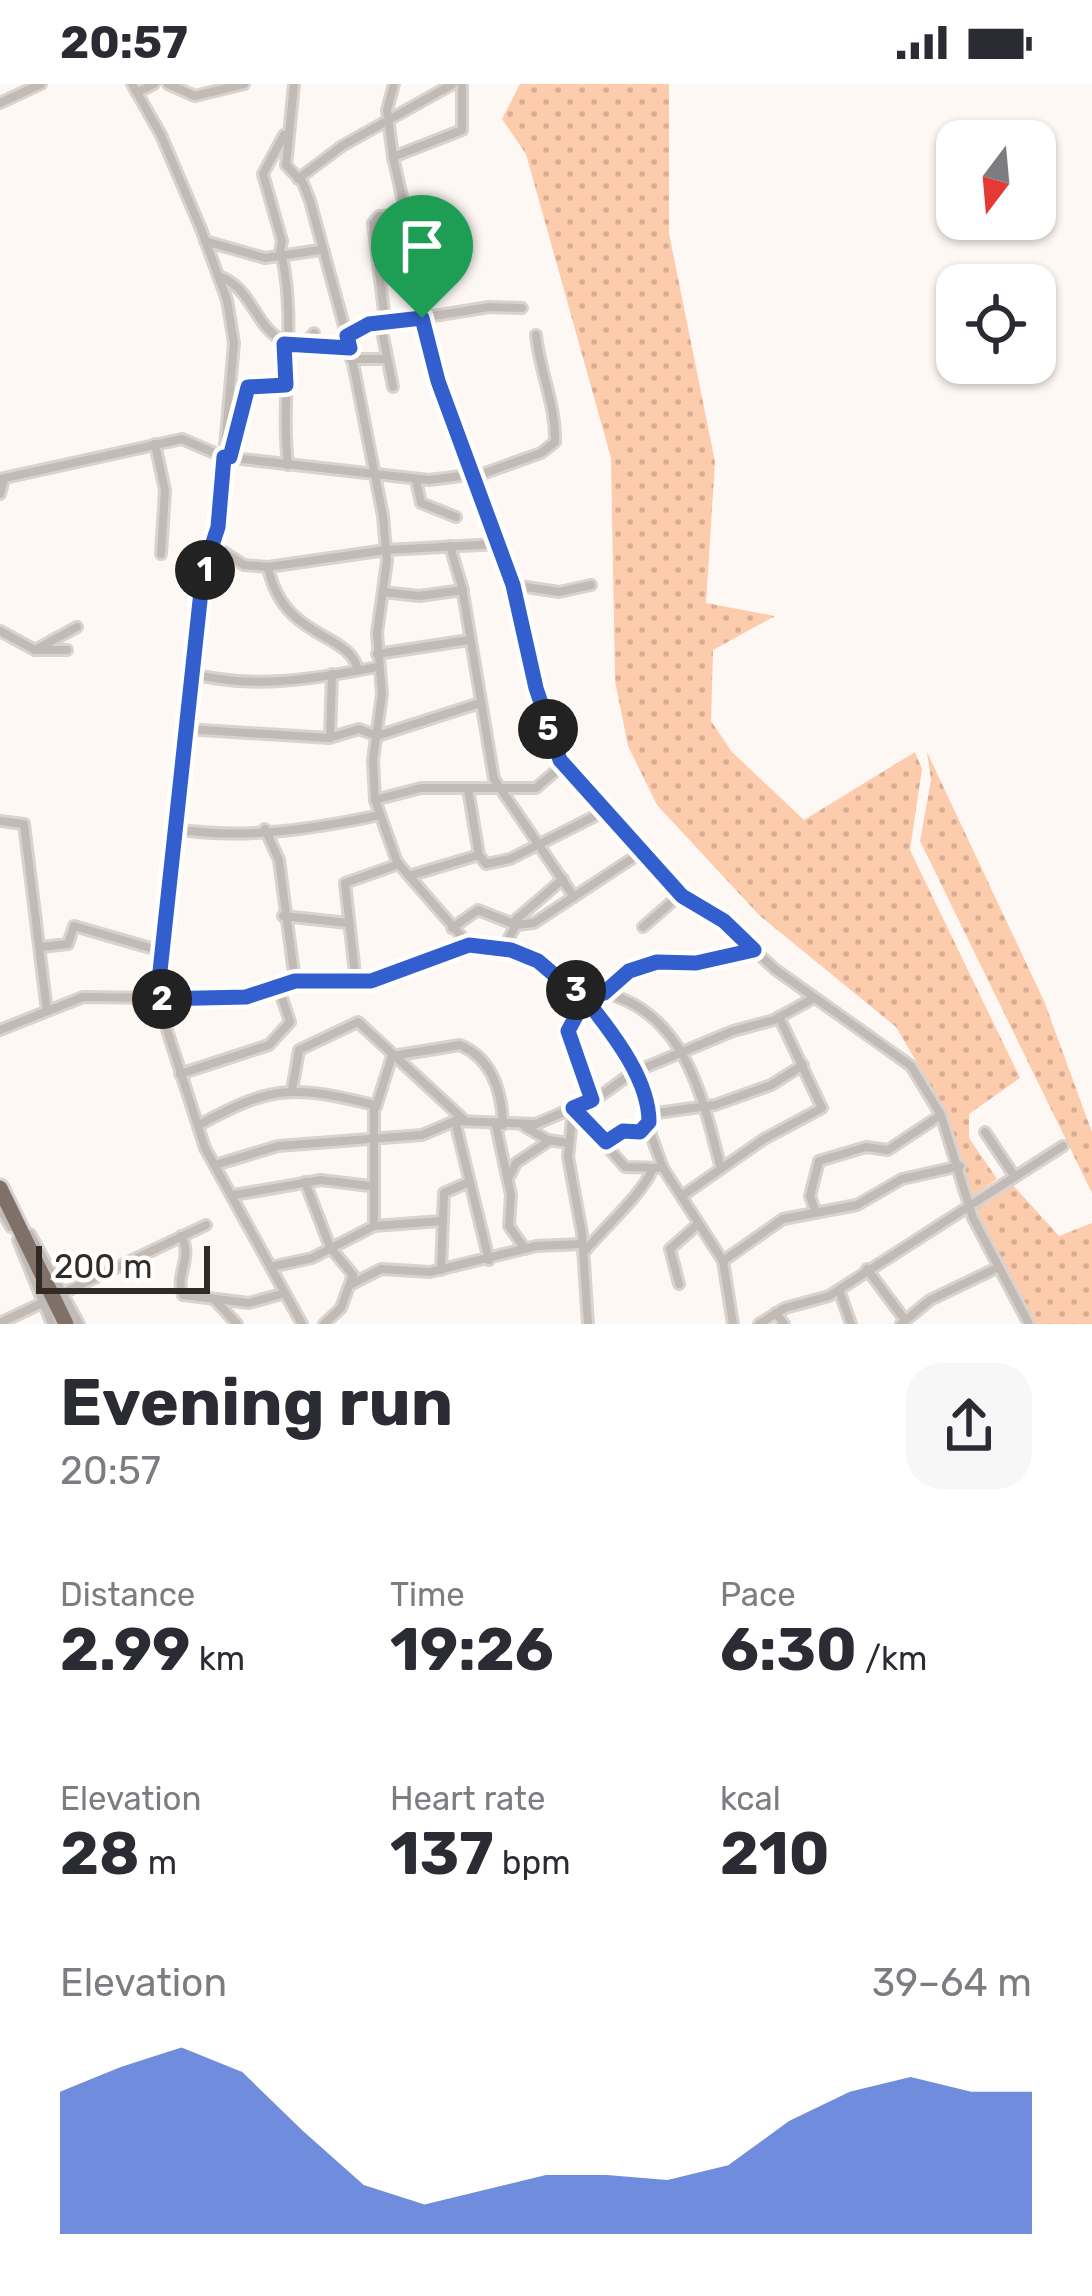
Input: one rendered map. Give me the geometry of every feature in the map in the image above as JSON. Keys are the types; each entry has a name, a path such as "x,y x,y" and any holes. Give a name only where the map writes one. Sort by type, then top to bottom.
{"highway":[{"path":"0,1188 66,1324"}],"street":[{"path":"0,103 41,84"},
{"path":"154,84 135,88 205,241 233,343 227,457 214,546 203,573 190,673 157,999 179,1074 215,1165 302,1324"},
{"path":"168,84 195,96 244,84"},
{"path":"293,84 285,132 286,165 310,201 347,336 386,550 376,654 382,694 375,800 399,864 469,945"},
{"path":"394,84 389,120 392,157 407,215 421,316 471,475 513,585 536,688 564,764 681,894 724,921 814,998 904,1060 941,1115 970,1203 1029,1324"},
{"path":"298,179 389,120 459,84 462,130 392,157"},
{"path":"285,132 263,174 282,242 280,257 289,303 284,343 288,465"},
{"path":"392,216 404,200"},
{"path":"393,387 385,359 373,223 376,217 407,215"},
{"path":"205,241 250,255 280,257 320,250"},
{"path":"218,276 247,295 270,333 284,343 385,359"},
{"path":"347,336 383,321 489,307 522,308"},
{"path":"306,343 314,333"},
{"path":"0,494 2,479 182,440 227,457 288,465 416,480 471,475 554,446 556,411 544,387 536,335"},
{"path":"227,457 248,387 286,385"},
{"path":"155,444 164,483 161,554"},
{"path":"416,480 421,503 456,517"},
{"path":"214,546 233,559 268,567 386,550 498,544"},
{"path":"450,547 463,590 499,789 574,897"},
{"path":"203,573 233,559"},
{"path":"268,567 284,610 352,654 358,670"},
{"path":"513,585 559,592 591,585"},
{"path":"383,592 419,596 463,590"},
{"path":"35,650 77,627"},
{"path":"0,631 35,650 67,650"},
{"path":"376,654 469,640"},
{"path":"190,673 224,682 261,683 376,667"},
{"path":"330,738 332,674"},
{"path":"184,729 330,738 355,729 377,736 480,703"},
{"path":"375,800 422,788 536,788 564,764"},
{"path":"468,789 479,855 492,864 605,811"},
{"path":"176,829 225,835 316,828 380,814"},
{"path":"0,821 23,824 47,1011"},
{"path":"265,829 279,860 295,981"},
{"path":"452,928 478,910 514,924 534,923 642,852"},
{"path":"409,876 479,855"},
{"path":"356,983 345,883 399,864"},
{"path":"503,949 514,924 563,879"},
{"path":"643,927 681,894"},
{"path":"283,916 348,923"},
{"path":"40,946 68,944 74,926 161,952"},
{"path":"0,1030 83,997 246,997 295,981 356,983 469,945 503,949 538,961 585,999 629,1058 663,1168 723,1261 733,1324"},
{"path":"592,1100 568,1031 585,999 604,993 646,964 696,963 754,950"},
{"path":"179,1074 258,1050 280,1037 290,1018 278,986"},
{"path":"604,993 641,1009 684,1051 721,1169"},
{"path":"215,1165 278,1147 422,1135 460,1121 524,1126 592,1100 632,1073 779,1017 814,998"},
{"path":"682,1196 820,1111 822,1101 779,1017"},
{"path":"292,1090 299,1050 350,1024 368,1027 460,1121 489,1260"},
{"path":"392,1056 465,1046 501,1087 509,1226 525,1249"},
{"path":"374,1226 370,1186 376,1106 392,1056"},
{"path":"606,1142 623,1131 771,1085 803,1065"},
{"path":"199,1125 254,1094 292,1090 376,1106"},
{"path":"573,1108 626,1168 663,1168"},
{"path":"573,1108 568,1144 588,1324"},
{"path":"816,1213 810,1196 819,1161 866,1147 888,1150 941,1115"},
{"path":"524,1126 549,1141 568,1144"},
{"path":"986,1132 1015,1177"},
{"path":"507,1180 516,1163 549,1141"},
{"path":"759,1324 776,1312 838,1290 1063,1146"},
{"path":"723,1261 782,1219 857,1204 902,1180 960,1166"},
{"path":"350,1285 381,1269 441,1270 525,1249 583,1249 642,1190 652,1170"},
{"path":"0,1174 53,1298 52,1324"},
{"path":"234,1196 305,1182 370,1186"},
{"path":"305,1182 330,1246 350,1269 350,1285 337,1314 324,1324"},
{"path":"441,1270 445,1190 470,1182"},
{"path":"0,1208 53,1298 80,1324"},
{"path":"271,1267 312,1258 374,1226 441,1221"},
{"path":"0,1323 206,1225"},
{"path":"679,1284 670,1249 697,1225"},
{"path":"181,1236 187,1250 181,1294 254,1302 285,1293"},
{"path":"868,1269 903,1322 930,1300 999,1267"},
{"path":"838,1290 850,1324"},
{"path":"213,1299 237,1324"},
{"path":"776,1312 784,1324"}],"shaded area":[{"path":"520,84 669,84 669,233 715,462 706,603 775,616 713,650 711,721 732,752 804,820 915,752 922,769 910,850 1020,1078 969,1114 969,1138 997,1179 973,1196 944,1109 896,1027 759,915 657,805 628,746 615,681 611,458 526,154 502,119"},
{"path":"927,752 1044,1001 1092,1132 1092,1193 920,841 931,780"},
{"path":"1011,1183 1059,1236 1092,1223 1092,1324 1032,1324 974,1205"}],"route":[{"path":"422,318 369,324 347,336 350,348 284,344 286,385 248,387 236,419 230,457 224,457 218,527 203,573 157,999 246,997 295,981 371,981 469,945 511,950 561,976 573,987 585,999 591,1006 629,1058 649,1105 649,1122 640,1132 623,1131 606,1142 573,1108 592,1100 568,1031 585,999 604,993 629,971 646,964 696,963 754,950 724,921 682,896 560,760 536,688 513,585 438,381 422,318"}]}
